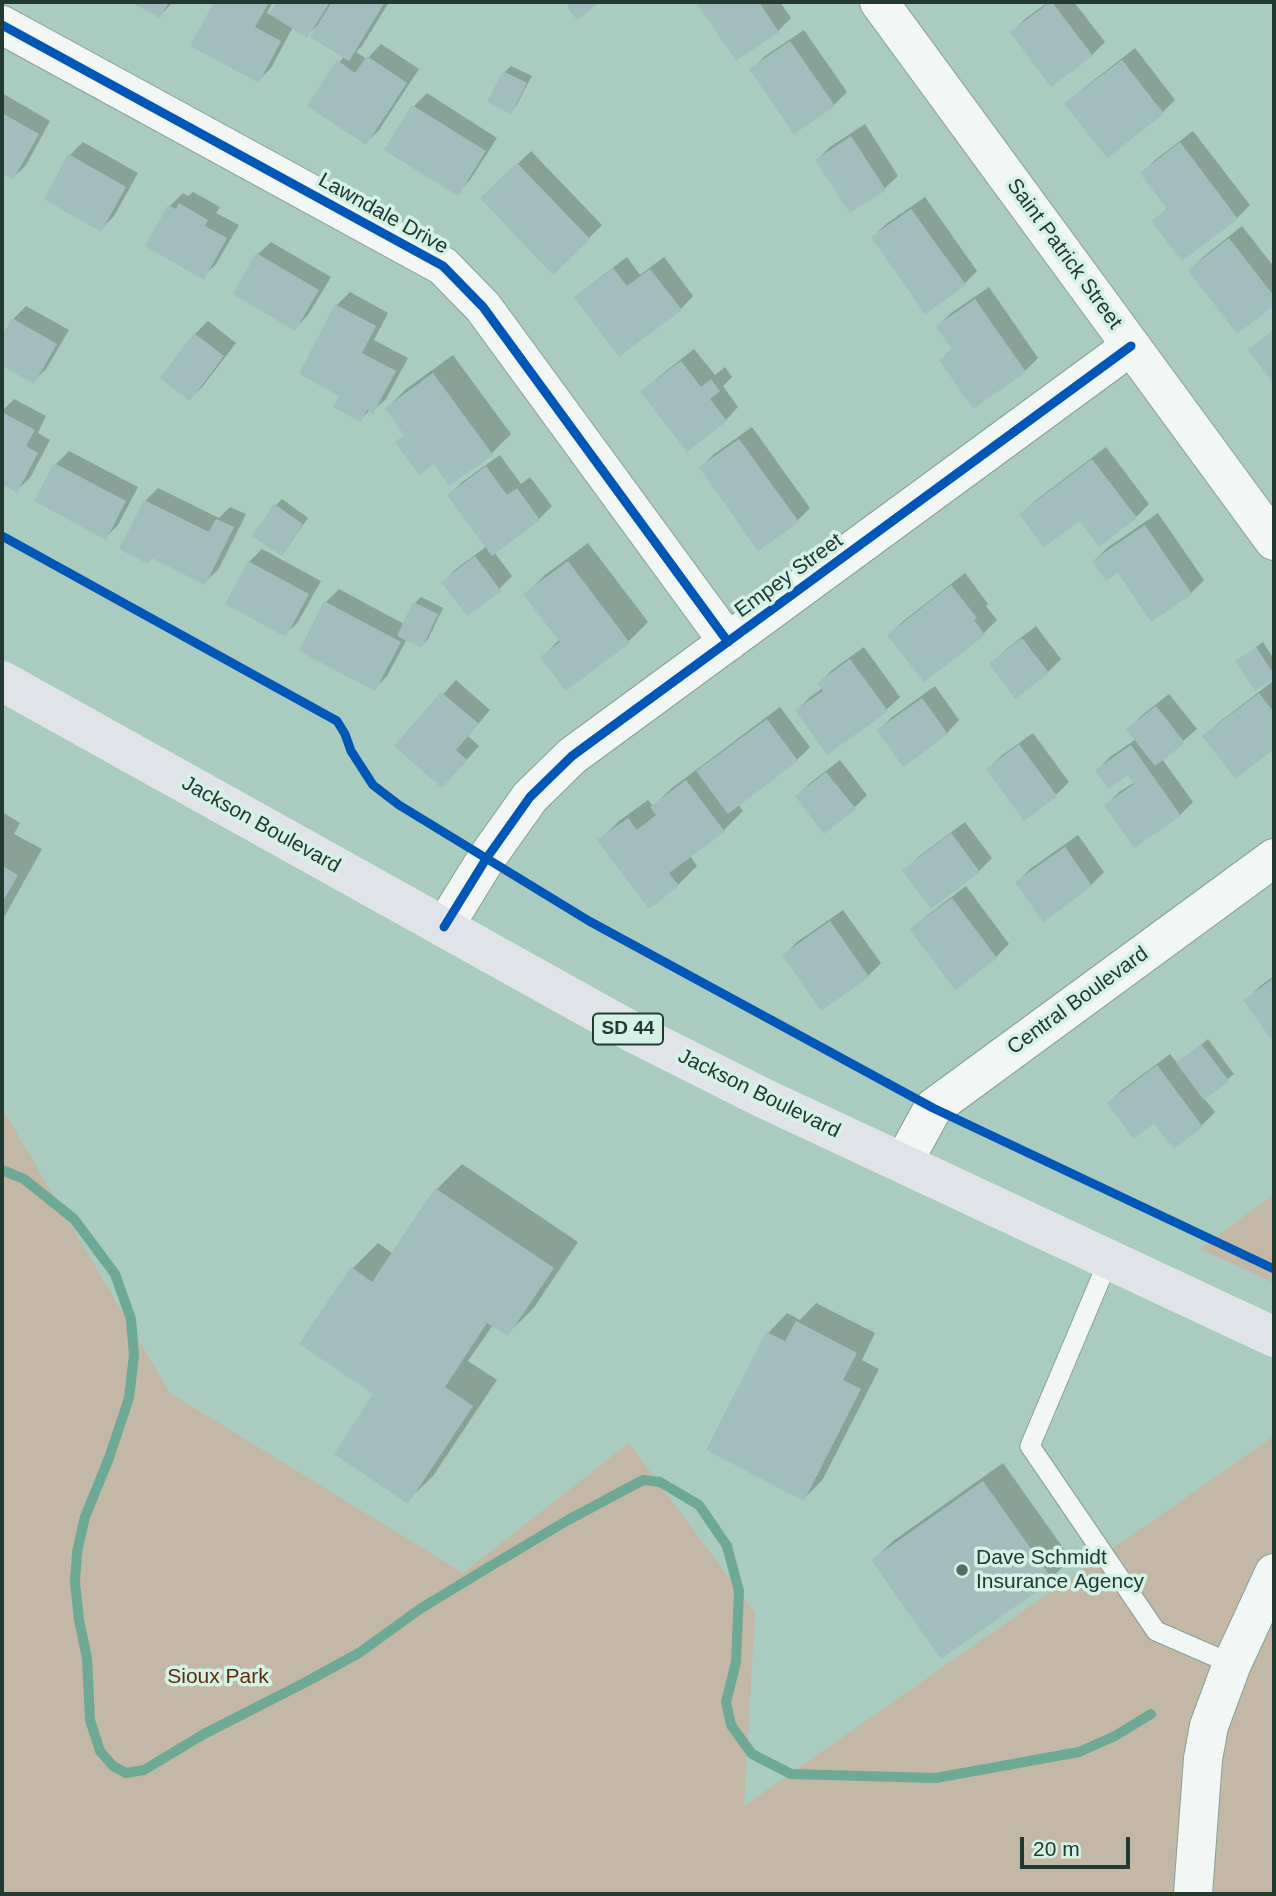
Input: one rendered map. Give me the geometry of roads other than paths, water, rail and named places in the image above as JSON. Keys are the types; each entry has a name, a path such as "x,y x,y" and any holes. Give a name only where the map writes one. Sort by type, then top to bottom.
{"main road":[{"name":"Jackson Boulevard","path":"2,681 636,1034 759,1096 1274,1337"}],"street":[{"name":"Saint Patrick Street","path":"879,2 1274,541"},
{"name":"Lawndale Drive","path":"2,25 443,265 482,307 728,642"},
{"name":"Empey Street","path":"444,927 530,797 572,756 1131,346"},
{"name":"Central Boulevard","path":"904,1163 933,1108 1274,858"},
{"path":"1193,1894 1203,1759 1209,1726 1232,1664 1274,1573"}],"lane":[{"path":"1109,1259 1030,1446 1156,1631 1232,1664"}],"waterway":[{"path":"2,1170 24,1179 74,1219 115,1274 131,1319 134,1355 129,1398 85,1517 77,1552 75,1582 87,1658 90,1720 100,1751 113,1766 126,1773 144,1770 204,1734 359,1653 420,1609 484,1570 568,1520 643,1480 660,1482 699,1505 727,1546 739,1591 736,1662 726,1702 731,1725 752,1754 791,1774 936,1778 1079,1752 1115,1736 1151,1714"}],"place":[{"name":"Dave Schmidt Insurance Agency","path":"962,1570"}],"park label":[{"name":"Sioux Park","path":"218,1677"}]}
